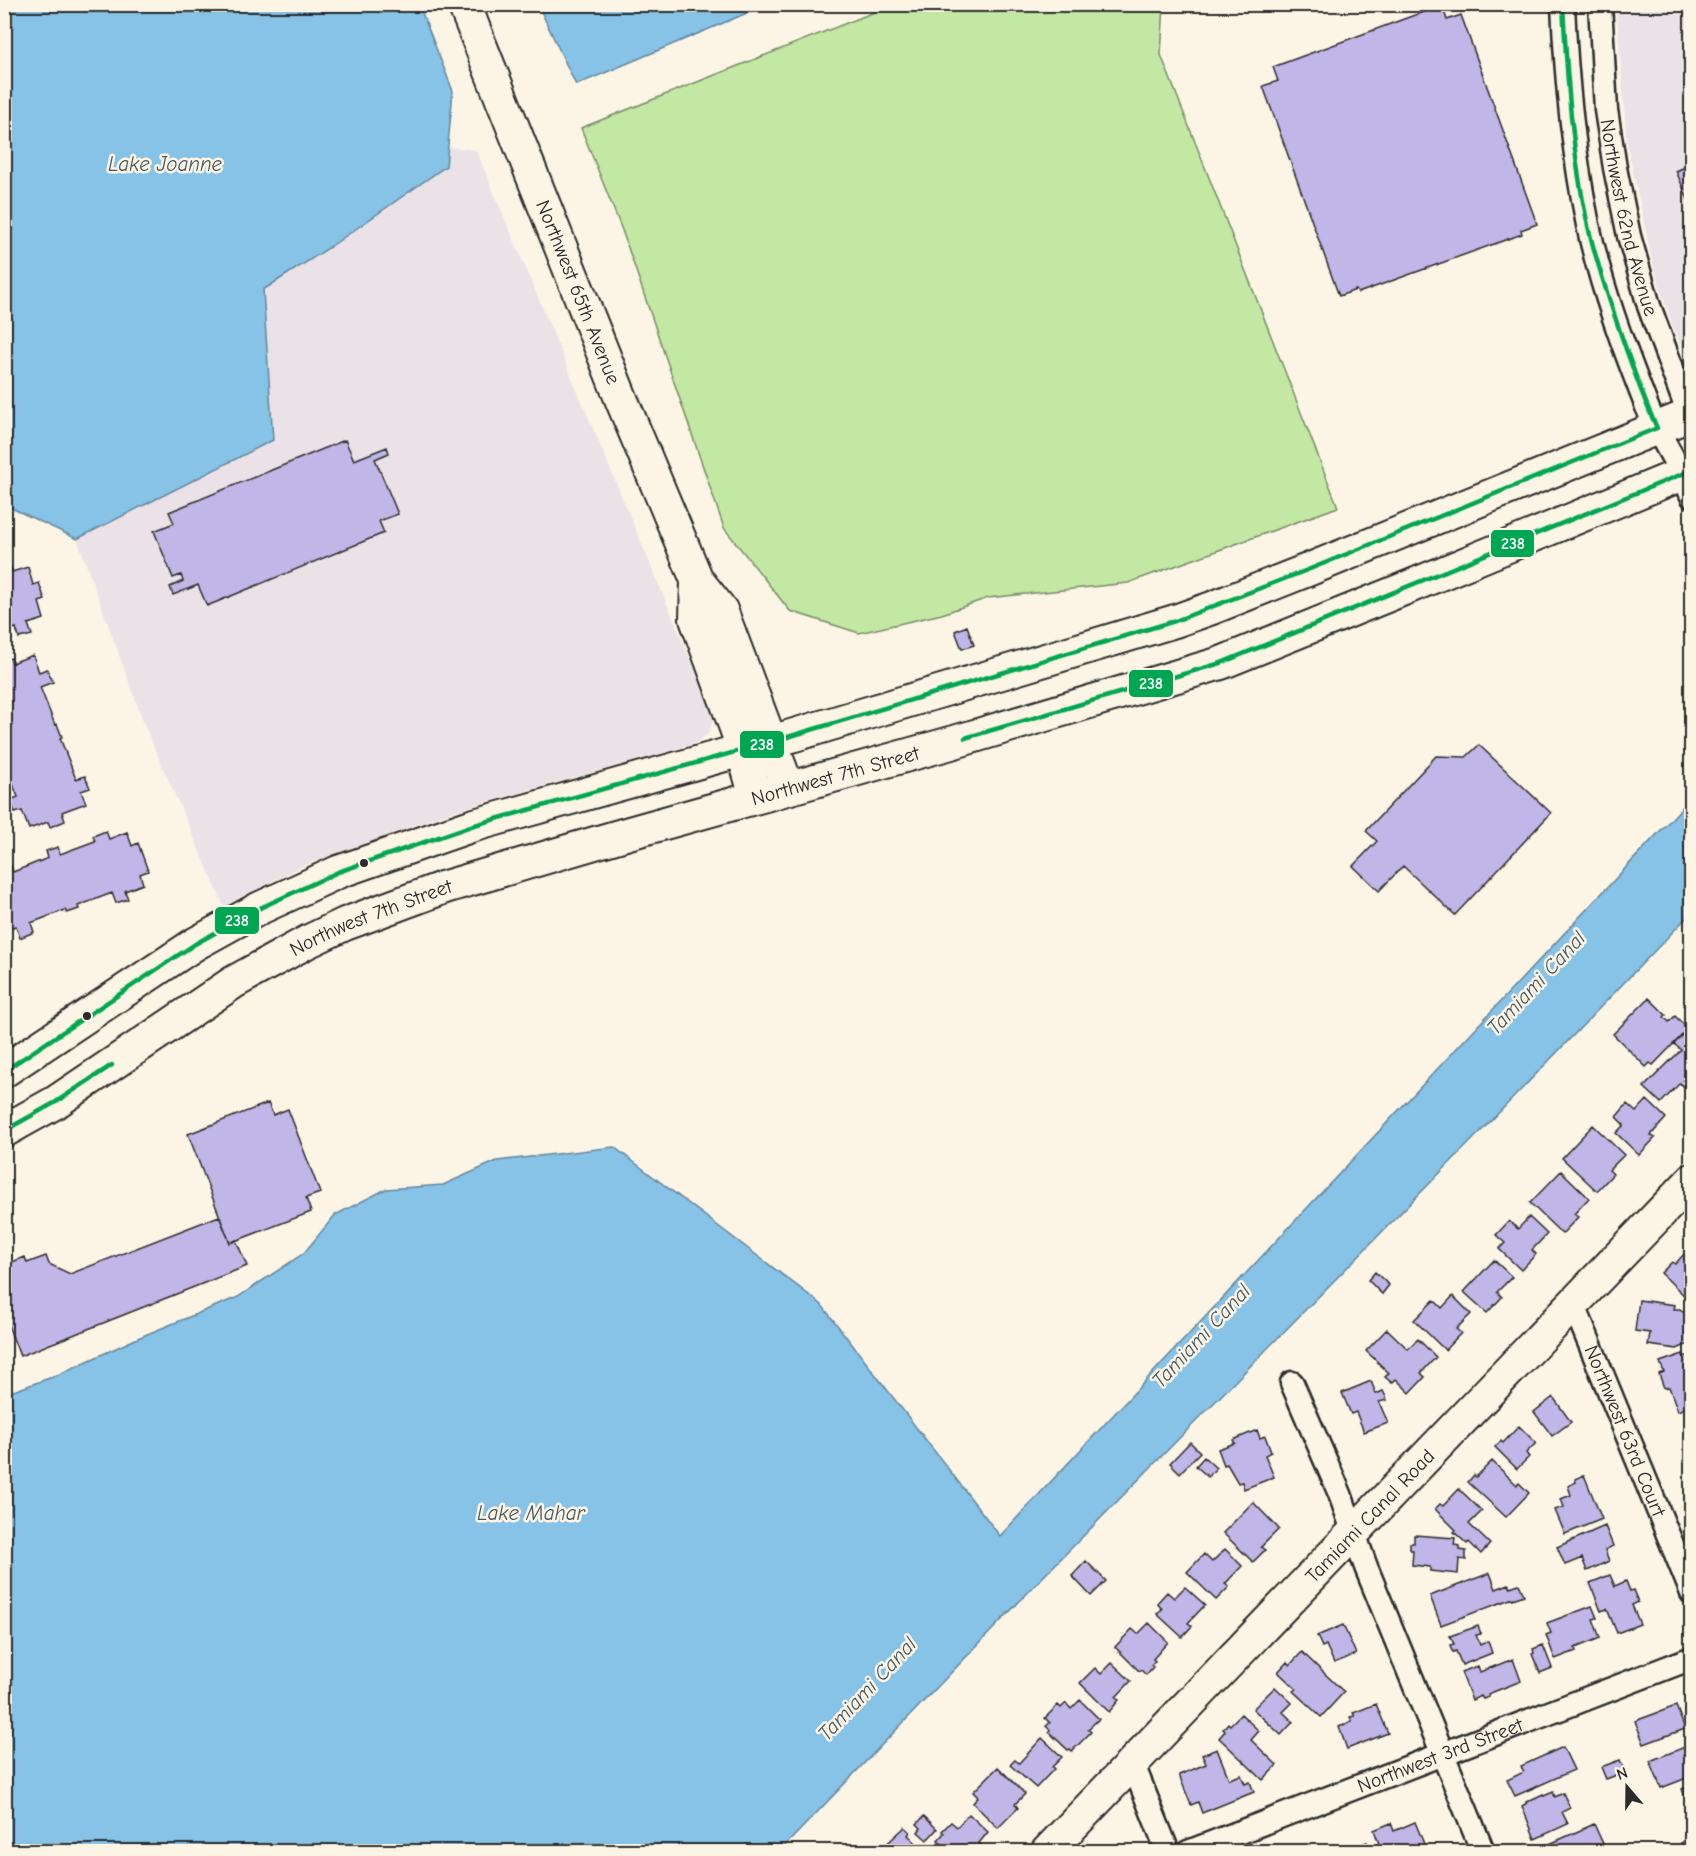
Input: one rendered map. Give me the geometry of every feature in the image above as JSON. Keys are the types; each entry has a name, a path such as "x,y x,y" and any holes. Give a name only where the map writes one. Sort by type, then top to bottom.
{"main road":[{"name":"Northwest 65th Avenue","path":"464,4 626,411 697,580 696,619 737,731 756,746 788,788"},
{"path":"4,1071 195,944 260,908 338,872 471,826 756,746 1147,630 1212,608 1658,428 1691,417"},
{"name":"Northwest 7th Street","path":"4,1131 56,1102 234,982 345,924 445,887 1088,704 1221,663 1688,480"},
{"name":"Northwest 65th Avenue","path":"756,746 756,797"},
{"name":"Tamiami Canal Road","path":"1047,1851 1692,1180"}],"street":[{"name":"Northwest 62nd Avenue","path":"1563,4 1570,114 1588,226 1625,348 1649,410 1688,480"},
{"name":"Northwest 62nd Avenue","path":"1600,4 1606,110 1625,214 1647,297 1691,417"},
{"name":"Northwest 63rd Court","path":"1573,1303 1692,1593"},
{"path":"1292,1383 1340,1494 1366,1567 1483,1851"},
{"name":"Northwest 3rd Street","path":"1188,1851 1692,1658"},
{"path":"1132,1762 1168,1851"}],"shaded area":[{"path":"1616,5 1691,5 1691,370 1671,322 1654,268 1627,144"},
{"path":"448,147 476,150 712,711 713,721 708,734 694,744 454,811 305,865 224,906 146,729 77,539 273,440 263,290 327,249 446,166"}],"green space":[{"path":"892,5 1164,5 1161,55 1338,507 1128,583 988,598 942,614 859,633 790,611 724,528 622,230 581,128"}],"water":[{"name":"Lake Joanne","path":"5,4 419,5 453,91 446,166 327,249 263,290 273,440 77,539 5,505"},
{"path":"538,5 766,5 576,85"},
{"name":"Lake Mahar","path":"1691,798 1691,913 1488,1124 1039,1581 780,1851 5,1851 5,1394 55,1376 140,1337 238,1297 304,1253 335,1215 386,1189 443,1185 497,1161 614,1147 821,1304 1000,1536"}],"building":[{"path":"1419,4 1429,4 1431,9 1422,13"},
{"path":"1442,5 1447,20 1461,15 1537,224 1521,230 1522,234 1358,293 1356,290 1339,296 1263,86 1278,81 1273,67"},
{"path":"1692,164 1692,209 1676,171"},
{"path":"345,440 354,460 387,447 389,453 375,459 398,514 379,521 384,533 207,606 198,585 173,595 170,587 183,581 181,575 173,578 154,531 174,523 169,512"},
{"path":"9,562 12,572 28,567 33,585 39,583 45,600 39,602 44,619 28,624 32,635 19,638 16,628 4,631 4,563"},
{"path":"967,626 974,645 962,649 955,631"},
{"path":"33,655 39,672 47,669 53,682 40,687 55,725 57,724 76,779 85,776 90,788 81,791 86,803 62,812 65,821 50,827 48,822 29,829 22,811 15,813 10,800 18,797 4,762 4,660 11,658 12,663"},
{"path":"1479,745 1551,813 1455,915 1403,866 1379,891 1353,866 1377,841 1366,831 1436,756 1466,757"},
{"path":"106,831 109,839 127,832 132,846 138,843 148,871 140,874 143,884 125,891 128,899 116,903 112,893 78,906 79,909 67,913 65,910 31,923 34,932 20,938 16,926 4,930 4,863 9,861 13,872 48,858 46,851 58,847 60,854 95,841 93,836"},
{"path":"1649,998 1666,1015 1664,1017 1669,1022 1675,1016 1688,1029 1653,1065 1650,1063 1646,1067 1613,1034"},
{"path":"1692,1026 1692,1094 1680,1083 1661,1103 1644,1087 1681,1050 1674,1044"},
{"path":"1647,1100 1666,1118 1651,1135 1655,1138 1639,1155 1616,1133 1624,1125 1616,1117 1627,1104 1636,1112"},
{"path":"268,1103 273,1115 288,1109 320,1193 306,1198 311,1212 230,1243 188,1134"},
{"path":"1593,1125 1624,1155 1609,1170 1613,1174 1597,1191 1562,1158"},
{"path":"1561,1171 1589,1198 1574,1214 1578,1217 1562,1234 1530,1203"},
{"path":"219,1216 230,1243 236,1240 247,1266 20,1356 4,1315 4,1265 25,1257 27,1263 46,1256 49,1264 70,1274"},
{"path":"1529,1217 1547,1234 1532,1250 1536,1254 1521,1270 1499,1249 1505,1243 1496,1235 1509,1221 1518,1229"},
{"path":"1685,1253 1692,1260 1692,1303 1661,1273 1672,1262 1675,1264"},
{"path":"1494,1260 1512,1277 1497,1292 1502,1297 1487,1313 1464,1292"},
{"path":"1375,1272 1389,1285 1382,1294 1368,1280"},
{"path":"1453,1296 1471,1314 1456,1329 1461,1333 1445,1350 1414,1320 1434,1300 1442,1308"},
{"path":"1639,1300 1675,1305 1674,1309 1680,1309 1692,1320 1692,1345 1677,1349 1648,1345 1650,1333 1635,1331"},
{"path":"1387,1329 1408,1349 1418,1339 1436,1357 1421,1373 1425,1377 1410,1393 1396,1379 1392,1383 1385,1377 1389,1373 1366,1351"},
{"path":"1683,1354 1684,1357 1692,1354 1692,1405 1678,1411 1669,1387 1664,1388 1659,1374 1664,1372 1660,1362"},
{"path":"1371,1381 1376,1394 1383,1391 1385,1395 1387,1400 1379,1402 1388,1423 1364,1432 1356,1412 1351,1414 1342,1393"},
{"path":"1553,1397 1571,1422 1552,1436 1534,1412"},
{"path":"1519,1426 1536,1443 1526,1453 1529,1457 1517,1469 1495,1447 1501,1441 1503,1443"},
{"path":"1257,1430 1260,1438 1265,1436 1271,1452 1265,1455 1274,1477 1244,1489 1242,1482 1238,1483 1227,1464 1224,1465 1218,1449 1235,1443 1233,1440"},
{"path":"1190,1442 1200,1452 1180,1473 1170,1463"},
{"path":"1204,1457 1216,1468 1208,1477 1196,1466"},
{"path":"1492,1461 1529,1493 1506,1517 1468,1482"},
{"path":"1584,1475 1602,1519 1565,1534 1555,1510 1564,1507 1561,1499 1571,1495 1568,1486 1576,1482 1575,1479"},
{"path":"1459,1489 1482,1511 1469,1524 1490,1544 1481,1554 1454,1532 1456,1530 1435,1509 1440,1504 1443,1506"},
{"path":"1253,1502 1279,1529 1261,1547 1265,1550 1253,1562 1223,1533"},
{"path":"1605,1526 1613,1546 1605,1550 1609,1561 1587,1571 1582,1558 1565,1565 1557,1547"},
{"path":"1414,1535 1455,1538 1454,1545 1466,1551 1466,1560 1459,1559 1458,1574 1430,1571 1430,1567 1412,1565 1413,1550 1410,1550 1410,1543 1414,1543"},
{"path":"1225,1549 1242,1566 1225,1584 1229,1587 1216,1600 1187,1572 1204,1554 1212,1562"},
{"path":"1086,1561 1106,1581 1091,1596 1072,1576"},
{"path":"1490,1573 1496,1589 1509,1584 1510,1587 1519,1584 1524,1595 1441,1625 1430,1596"},
{"path":"1610,1575 1615,1586 1626,1581 1638,1602 1632,1605 1640,1624 1617,1633 1607,1609 1601,1611 1590,1583"},
{"path":"1185,1587 1205,1605 1188,1623 1192,1626 1182,1637 1157,1614 1162,1609 1157,1603 1167,1592 1174,1598"},
{"path":"1592,1606 1597,1618 1593,1619 1600,1638 1555,1659 1546,1635 1551,1633 1547,1623"},
{"path":"1149,1623 1168,1642 1153,1659 1155,1661 1151,1665 1153,1667 1146,1675 1115,1647 1132,1629 1138,1634"},
{"path":"1343,1625 1356,1654 1334,1663 1326,1645 1322,1647 1317,1636"},
{"path":"1478,1626 1481,1634 1476,1635 1480,1645 1488,1641 1492,1653 1462,1665 1456,1651 1453,1652 1451,1649 1450,1645 1454,1644 1450,1636"},
{"path":"1543,1645 1552,1668 1540,1673 1532,1654 1533,1649"},
{"path":"1302,1652 1344,1692 1321,1717 1293,1691 1296,1689 1278,1672 1287,1662 1290,1665"},
{"path":"1513,1659 1521,1681 1488,1694 1489,1697 1483,1699 1481,1696 1472,1700 1461,1672 1478,1666 1480,1672"},
{"path":"1112,1663 1131,1681 1116,1697 1119,1700 1109,1712 1080,1683 1095,1668 1101,1674"},
{"path":"1275,1687 1292,1703 1283,1712 1293,1722 1281,1735 1253,1709"},
{"path":"1080,1700 1099,1719 1088,1729 1091,1732 1072,1751 1049,1732 1046,1726 1050,1723 1045,1718 1058,1705 1061,1708 1066,1703 1071,1709"},
{"path":"1376,1704 1388,1733 1347,1749 1339,1727 1352,1721 1350,1717 1355,1716 1353,1713"},
{"path":"1676,1706 1685,1729 1644,1744 1635,1721"},
{"path":"1241,1714 1259,1731 1251,1740 1277,1765 1263,1780 1219,1738 1228,1723 1230,1725"},
{"path":"1042,1738 1062,1757 1036,1788 1010,1765 1015,1760 1019,1763"},
{"path":"1692,1744 1692,1776 1661,1788 1650,1761"},
{"path":"1563,1747 1574,1770 1515,1796 1507,1780 1524,1772 1521,1766"},
{"path":"1217,1749 1229,1779 1241,1775 1245,1784 1250,1782 1254,1792 1202,1813 1198,1802 1191,1805 1179,1775 1206,1764 1202,1755"},
{"path":"1620,1760 1625,1772 1606,1779 1601,1767"},
{"path":"998,1767 1025,1794 1015,1804 1018,1808 998,1828 973,1803 978,1797 973,1792"},
{"path":"1692,1785 1692,1815 1682,1789"},
{"path":"1553,1792 1555,1797 1563,1793 1570,1808 1562,1812 1568,1824 1535,1839 1522,1806 1543,1794 1544,1796"},
{"path":"969,1814 988,1832 975,1852 950,1852 938,1840 944,1833 942,1831 951,1822 957,1827"},
{"path":"924,1816 937,1829 927,1840 918,1832 921,1828 917,1824"},
{"path":"1415,1822 1427,1851 1382,1852 1374,1830 1391,1823 1394,1831"},
{"path":"1594,1824 1604,1846 1592,1852 1545,1852 1543,1847"},
{"path":"905,1827 910,1832 908,1835 925,1852 882,1852 880,1850"},
{"path":"1692,1838 1692,1852 1677,1852 1683,1849 1681,1843"},
{"path":"1367,1842 1371,1852 1326,1851 1339,1846 1345,1851"}],"transit line":[{"name":"238","path":"4,1071 195,944 260,908 338,872 471,826 771,742 1175,621 1315,567 1657,428 1640,387 1600,272 1582,199 1568,88 1563,4"},
{"name":"238","path":"965,738 1221,663 1692,470"},
{"name":"238","path":"4,1131 56,1102 112,1065"}],"water label":[{"name":"Tamiami Canal","path":"1536,983"},
{"name":"Tamiami Canal","path":"1201,1336"},
{"name":"Tamiami Canal","path":"867,1689"}]}
